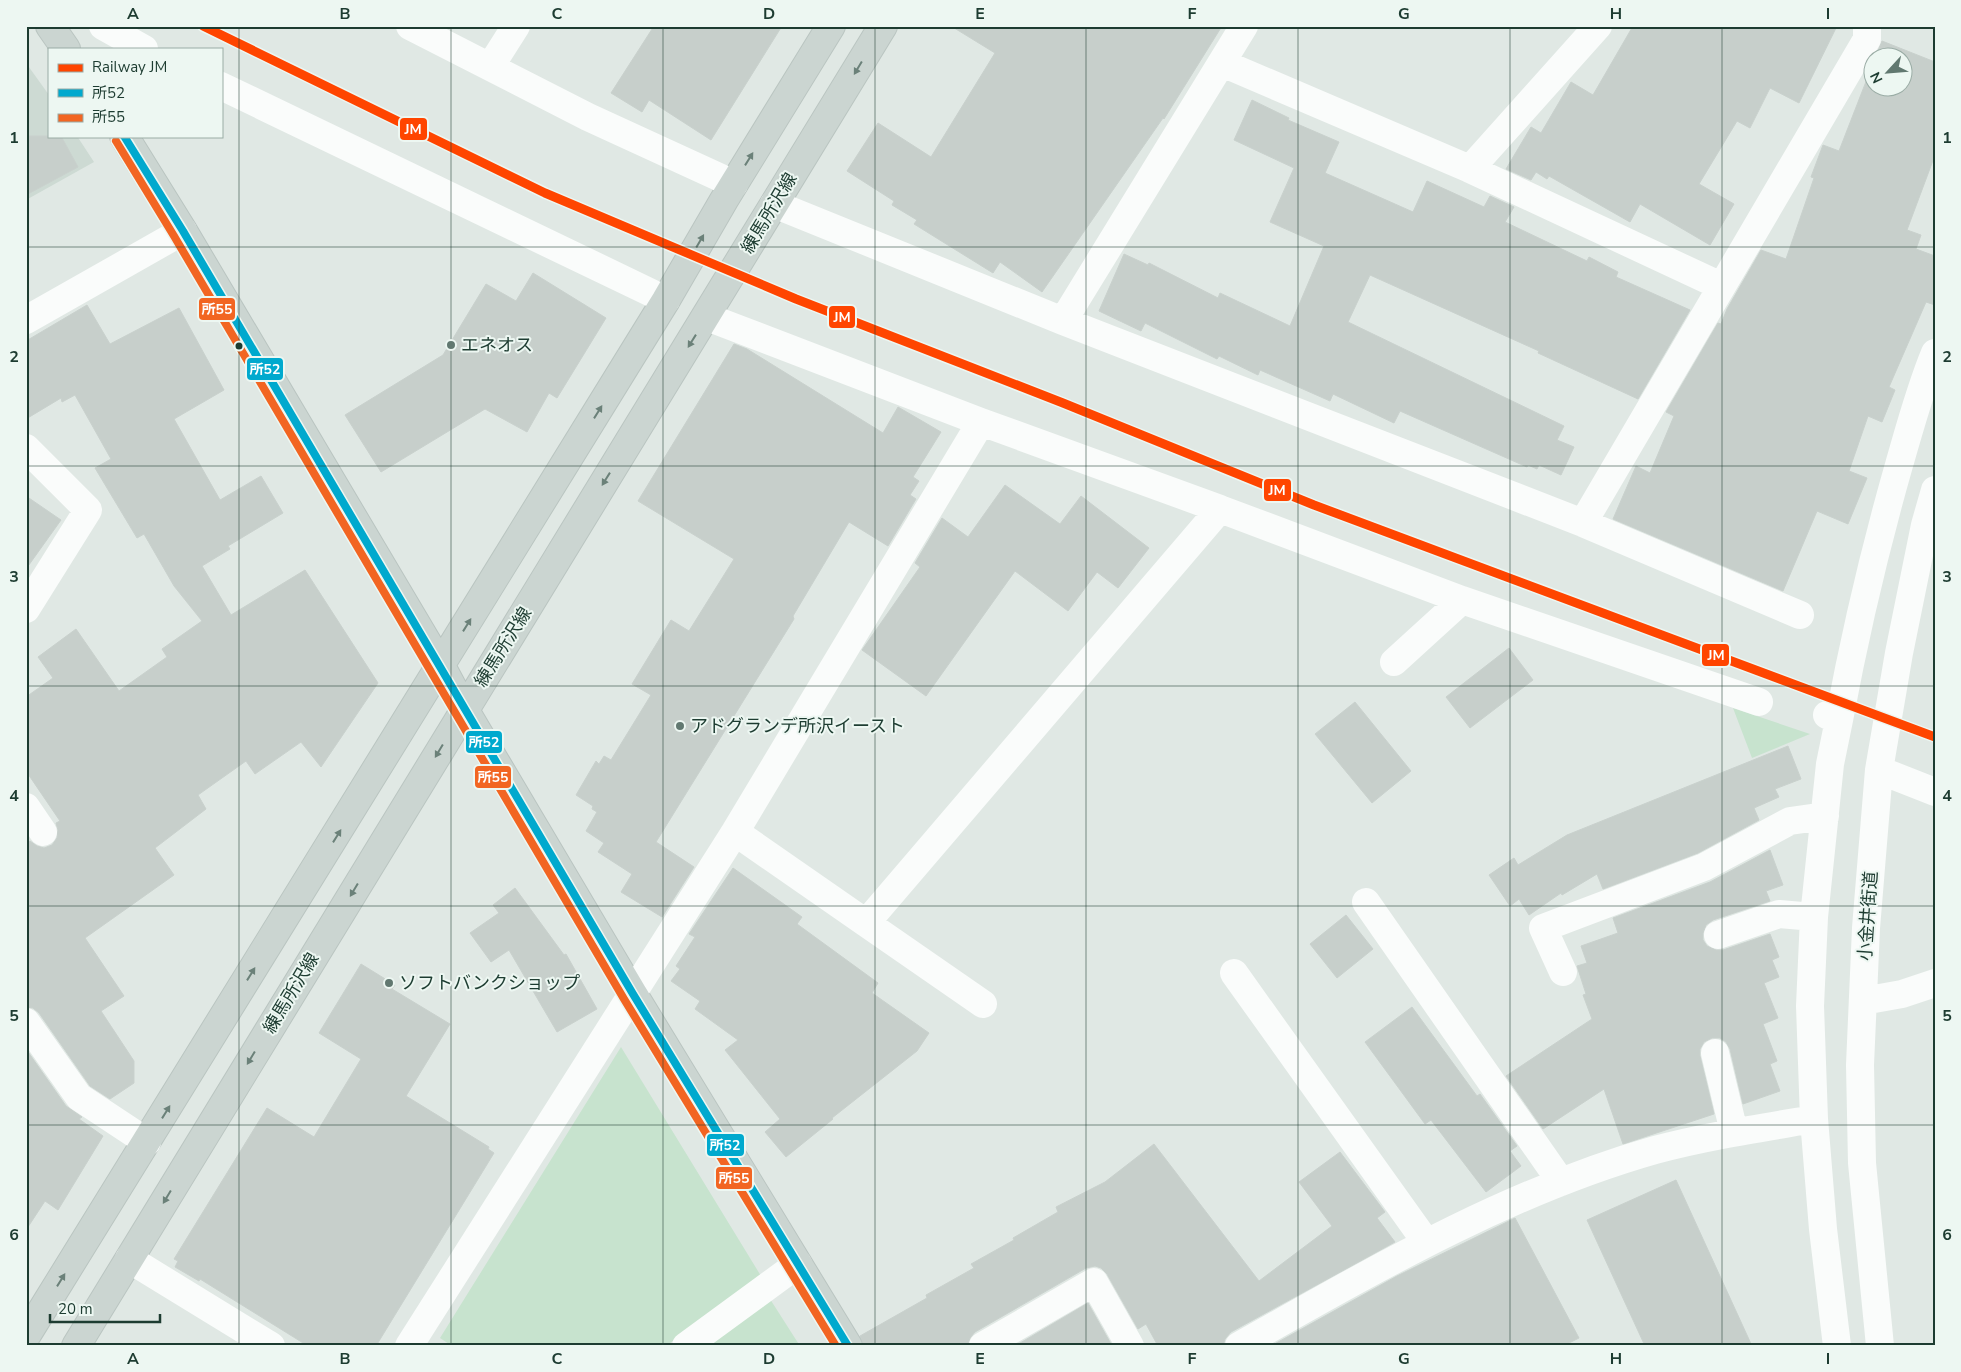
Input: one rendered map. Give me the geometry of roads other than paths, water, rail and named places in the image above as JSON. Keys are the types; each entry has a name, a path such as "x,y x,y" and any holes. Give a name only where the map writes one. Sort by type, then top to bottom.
{"main road":[{"path":"50,26 65,48"},
{"path":"26,1336 148,1142 672,292 729,192 831,26"},
{"name":"練馬所沢線","path":"76,1346 883,26"},
{"path":"125,138 441,666 464,709 633,994 848,1346"}],"street":[{"path":"103,26 140,48"},
{"path":"410,26 729,192"},
{"path":"490,67 516,26"},
{"path":"1063,321 1244,26"},
{"path":"1470,169 1598,26"},
{"path":"1583,523 1867,39 1867,26"},
{"path":"1222,63 1470,169 1721,286"},
{"path":"222,86 672,292"},
{"path":"770,212 1063,321 1583,523 1800,616"},
{"path":"26,320 183,232"},
{"path":"712,308 981,422 1462,600 1759,702"},
{"path":"1837,1346 1823,1229 1814,1118 1810,1006 1814,917 1833,718 1846,636 1884,519 1924,379 1935,353"},
{"path":"409,1346 736,832 981,422"},
{"path":"26,448 88,510 26,609"},
{"name":"小金井街道","path":"1880,1346 1862,1163 1860,1065 1866,928 1879,770 1902,635 1925,525 1935,490"},
{"path":"866,922 1220,509"},
{"path":"1394,662 1462,600"},
{"path":"1879,770 1935,792"},
{"path":"26,806 43,832"},
{"path":"1563,972 1543,928 1694,871 1790,821 1825,816"},
{"path":"736,832 983,1004"},
{"path":"1366,902 1561,1182"},
{"path":"1718,935 1779,914 1814,917"},
{"path":"1234,973 1426,1242"},
{"path":"1863,1000 1902,994 1935,983"},
{"path":"26,1022 79,1097 148,1142"},
{"path":"1716,1053 1734,1132"},
{"path":"1239,1346 1426,1242 1561,1182 1655,1151 1734,1132 1814,1118"},
{"path":"129,1259 271,1346"},
{"path":"686,1346 798,1264"},
{"path":"983,1346 1094,1282 1130,1346"}],"rail line":[{"name":"JM","path":"203,26 545,193 796,299 1063,403 1314,505 1935,737"}],"place":[{"name":"エネオス","path":"451,345"},
{"name":"アドグランデ所沢イースト","path":"680,726"},
{"name":"ソフトバンクショップ","path":"389,983"}]}
